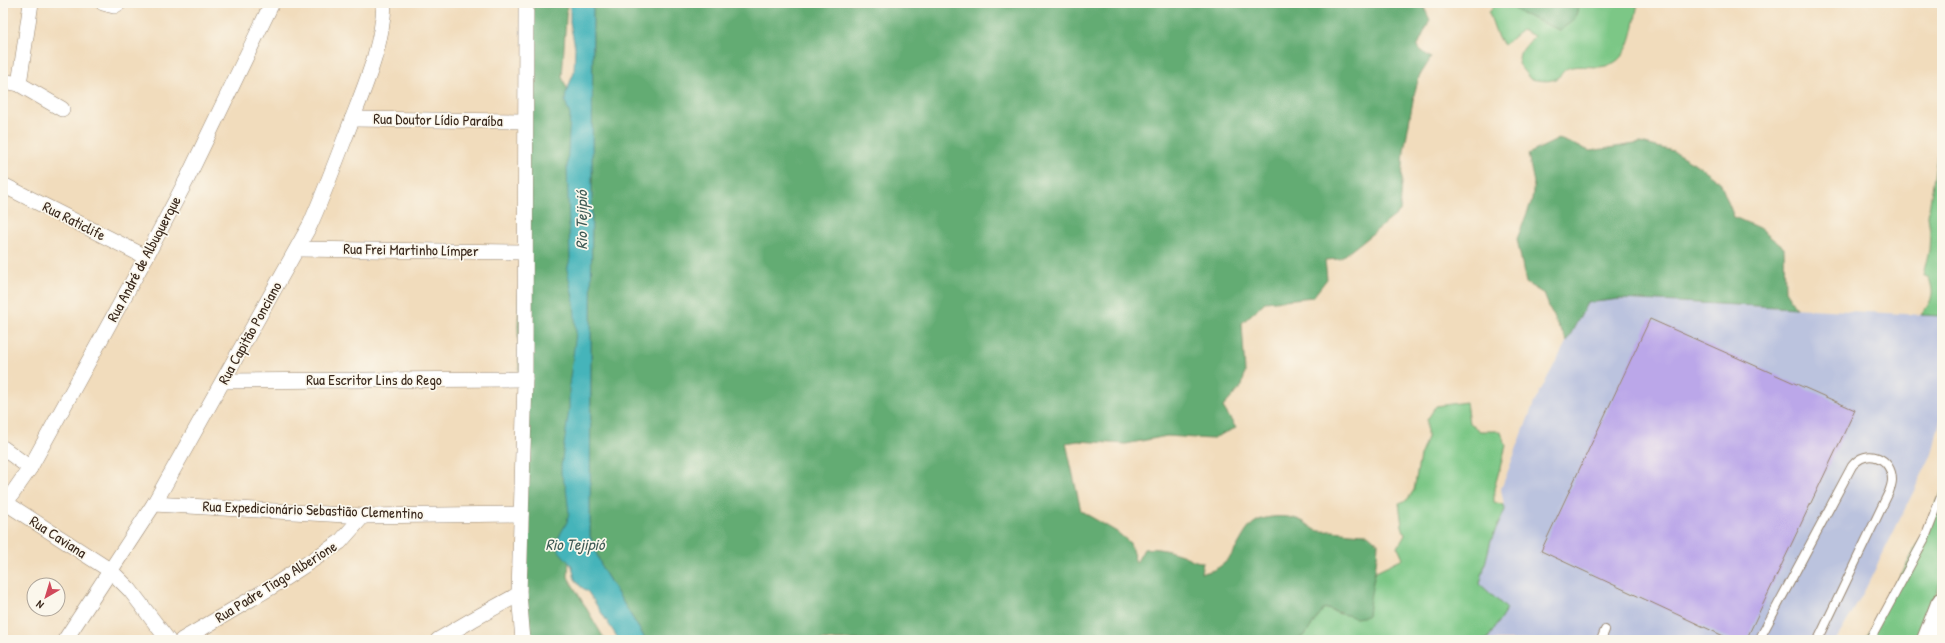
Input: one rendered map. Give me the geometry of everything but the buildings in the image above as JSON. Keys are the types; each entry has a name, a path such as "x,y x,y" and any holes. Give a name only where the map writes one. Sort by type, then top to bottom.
{"highway":[{"path":"1928,640 1942,604"}],"street":[{"path":"19,84 31,3"},
{"path":"103,3 114,6 118,3"},
{"name":"Rua André de Albuquerque","path":"5,505 30,468 146,257 187,179 272,3"},
{"name":"Rua Capitão Ponciano","path":"65,640 154,504 310,225 329,182 369,74 379,40 384,3"},
{"path":"523,640 519,594 525,379 524,252 526,3"},
{"path":"3,81 19,84 62,109"},
{"name":"Rua Doutor Lídio Paraíba","path":"352,119 525,121"},
{"name":"Rua Raticlife","path":"3,185 146,257"},
{"name":"Rua Frei Martinho Límper","path":"297,249 524,252"},
{"name":"Rua Escritor Lins do Rego","path":"224,381 525,379"},
{"path":"3,448 30,468"},
{"name":"Rua Expedicionário Sebastião Clementino","path":"154,504 363,516 521,514"},
{"name":"Rua Caviana","path":"5,505 110,571 130,590 168,640"},
{"name":"Rua Padre Tiago Alberione","path":"182,640 273,586 340,542 363,516"},
{"path":"438,640 519,594"}],"lane":[{"path":"1759,640 1852,466 1860,458 1870,456 1879,458 1886,464 1891,473 1892,481 1889,492 1818,640"},
{"path":"1870,640 1925,538 1942,494"},
{"path":"1601,640 1605,630"}],"shaded area":[{"path":"1620,299 1942,316 1942,413 1932,454 1862,596 1836,640 1487,640 1507,609 1480,584 1491,540 1505,510 1501,489 1534,403 1587,303"}],"green space":[{"path":"534,3 567,3 562,77 577,111 580,359 568,577 605,640 527,640 518,326 529,47"},
{"path":"593,3 1422,3 1430,20 1417,47 1431,58 1419,77 1414,95 1404,151 1400,212 1340,259 1325,260 1327,279 1313,297 1265,302 1242,323 1245,373 1242,386 1223,407 1236,428 1211,439 1167,436 1126,444 1078,441 1066,443 1081,511 1117,532 1130,543 1136,563 1144,549 1153,549 1173,552 1195,561 1203,562 1201,573 1214,570 1230,557 1252,525 1259,520 1270,517 1282,516 1293,518 1304,522 1313,529 1320,531 1368,534 1378,543 1368,616 1356,618 1324,608 1305,635 1296,640 646,640 602,568 590,536"},
{"path":"1495,3 1507,3 1522,14 1560,30 1574,19 1580,3 1638,3 1629,44 1625,52 1618,60 1610,65 1599,67 1579,66 1568,68 1554,80 1547,81 1530,79 1518,64 1520,53 1534,36 1522,30 1504,45 1498,38 1489,13"},
{"path":"1507,3 1580,3 1574,20 1560,30 1522,14"},
{"path":"1942,124 1942,316 1921,315 1928,305 1932,294 1929,278 1923,275 1929,250 1930,232 1928,216"},
{"path":"1559,139 1590,151 1641,143 1673,151 1694,163 1720,182 1734,217 1759,228 1784,248 1785,291 1796,308 1620,299 1587,303 1567,341 1554,319 1544,294 1526,283 1517,239 1532,200 1534,183 1528,154"},
{"path":"1466,402 1469,423 1480,431 1501,431 1506,446 1494,489 1494,502 1504,505 1505,510 1491,540 1480,584 1507,609 1487,640 1296,640 1305,635 1324,608 1340,614 1368,616 1369,594 1376,571 1403,558 1398,547 1405,535 1402,526 1399,503 1407,500 1414,490 1420,456 1427,438 1427,420 1436,406"},
{"path":"1942,490 1942,577 1921,640 1865,640 1923,535"}],"water":[{"name":"Rio Tejipió","path":"570,3 593,3 590,536 602,568 646,640 619,640 588,592 580,586 575,579 572,566 559,551 557,540 567,522 569,513 566,488 561,474 561,466 569,409 569,385 576,333 574,303 567,270 570,259 567,167 570,115 565,101 566,93 574,72 575,47 570,23"}]}
